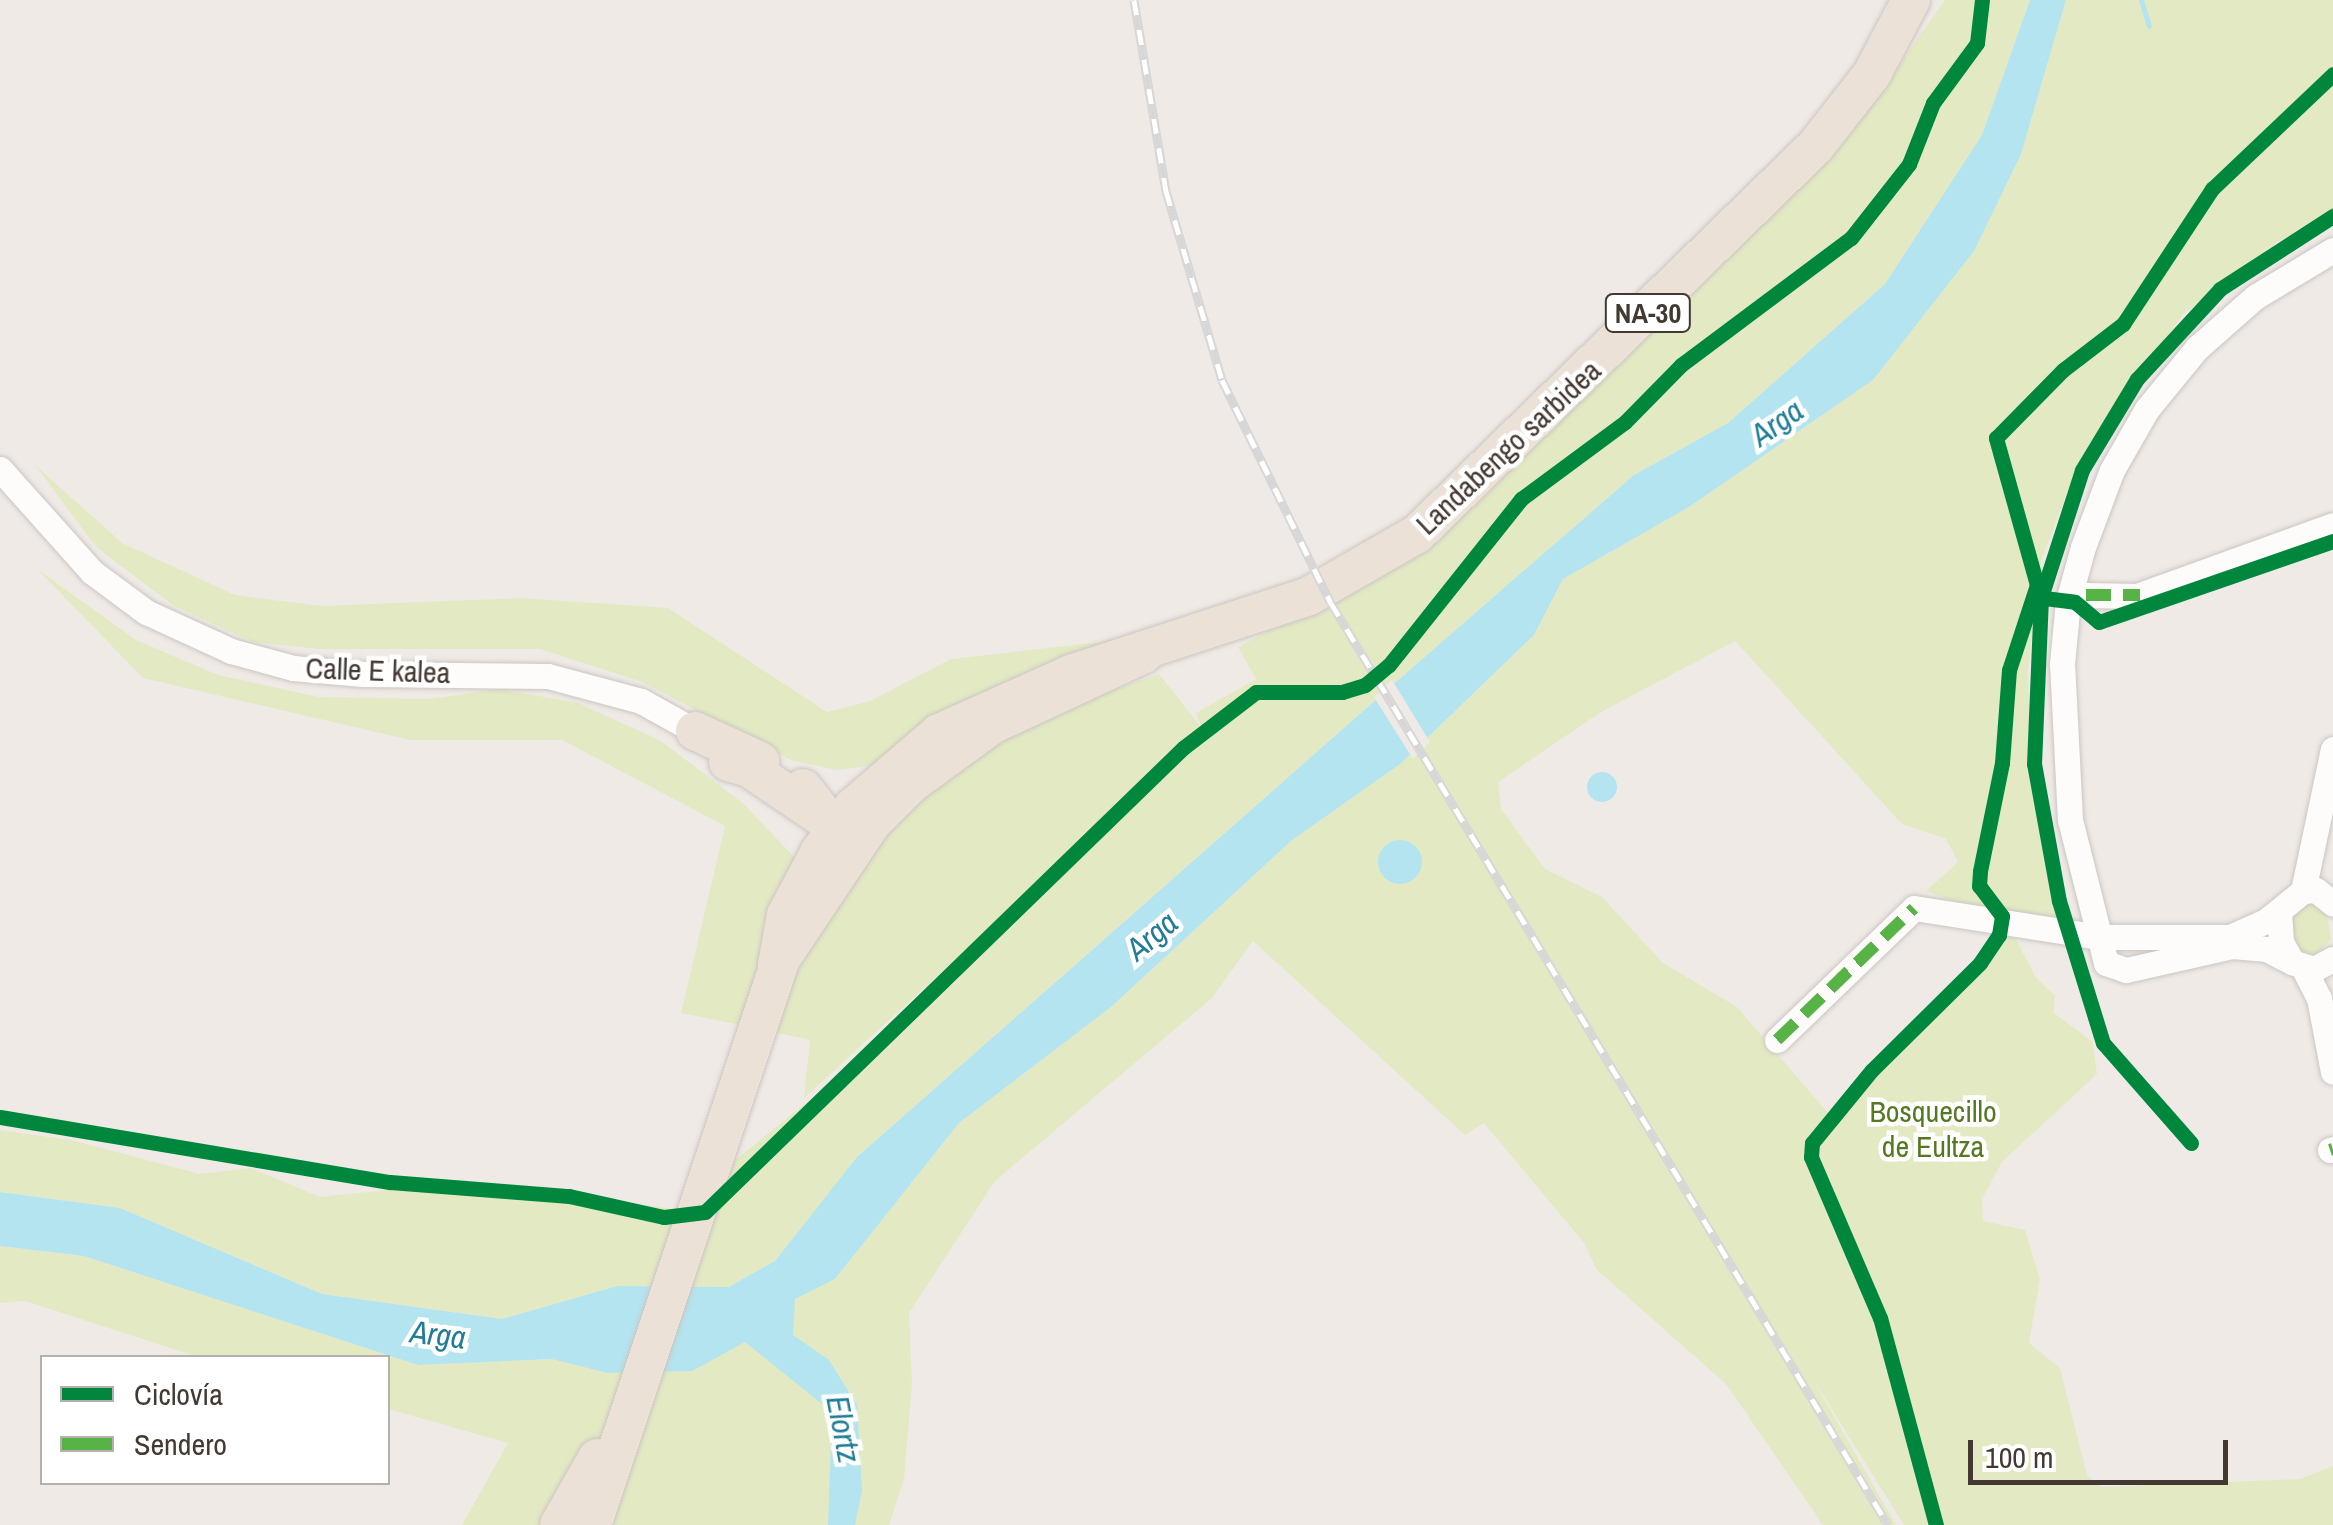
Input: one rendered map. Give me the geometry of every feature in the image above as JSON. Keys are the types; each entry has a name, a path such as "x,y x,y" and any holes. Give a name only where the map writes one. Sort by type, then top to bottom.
{"highway":[{"name":"Landabengo sarbidea","path":"1144,654 1324,588 1416,534 1802,160 1872,74 1911,0"},
{"path":"777,965 872,823 949,754 992,724 1144,654"},
{"path":"592,1525 777,965 786,915 835,824 878,782 976,714 1071,674 1144,654"},
{"path":"695,730 798,823 807,871"},
{"path":"695,730 737,746 803,788 835,824 830,864 777,965"},
{"path":"835,824 878,804 928,760 949,754"},
{"path":"728,762 749,768 835,824"},
{"path":"803,788 844,793 878,782"},
{"path":"559,1525 608,1473"},
{"path":"608,1473 612,1525"}],"street":[{"path":"2333,250 2255,296 2197,348 2147,408 2112,470 2066,611 2061,734 2070,820 2098,937 2113,970 2232,946 2266,950 2298,965 2333,959"},
{"name":"Calle E kalea","path":"0,469 92,572 146,612 231,651 293,668 363,674 548,676 641,701 695,730"},
{"path":"2086,594 2137,596 2333,525"},
{"path":"2303,891 2333,748"},
{"path":"1778,1040 1914,908 2098,937 2230,937 2279,912 2303,891 2316,890 2333,904"},
{"path":"2279,912 2281,942 2318,998 2333,1072"}],"green space":[{"path":"1945,0 2030,0 1982,135 1885,284 1728,423 1634,475 1420,661 858,1156 775,1261 729,1287 617,1286 502,1319 322,1294 120,1208 0,1192 0,1130 71,1140 200,1174 251,1168 320,1197 406,1188 552,1193 675,1209 956,981 1196,739 804,1098 810,1040 773,1032 816,926 888,811 959,759 1078,703 1159,674 1201,727 1196,713 1256,679 1238,647 1310,610 1876,97"},
{"name":"Bosquecillo de Eultza","path":"2066,0 2333,0 2333,216 2277,242 2183,314 2075,472 2041,561 2028,671 2031,779 2060,920 1966,906 1926,891 1958,862 1946,839 1902,824 1735,641 1601,712 1498,782 1501,809 1545,869 1602,897 1663,963 1737,1007 1835,1121 2001,945 2005,932 2012,932 2035,976 2055,996 2054,1013 2093,1042 2097,1074 2002,1162 1982,1199 1983,1221 2025,1230 2040,1279 2029,1343 2060,1368 2087,1475 2101,1487 2300,1479 2333,1466 2333,1525 1904,1525 1811,1376 1896,1525 1823,1525 1726,1384 1597,1270 1584,1243 1484,1123 1465,1135 1253,941 1212,998 995,1181 909,1313 912,1384 904,1479 889,1525 462,1525 508,1443 390,1410 390,1356 418,1365 552,1359 722,1334 835,1279 959,1123 1111,1007 1291,841 1400,764 1534,635 1563,579 1689,507 1873,380 2021,154"},
{"path":"35,465 122,543 235,595 321,606 521,598 668,608 827,712 870,701 951,659 1136,638 931,716 883,764 836,770 791,760 642,682 540,649 319,649 253,642 174,606 96,547"},
{"path":"37,569 136,640 218,675 319,697 429,699 500,689 578,703 661,741 744,804 796,859 740,1025 681,1013 725,826 562,740 410,740 143,678"},
{"path":"2308,901 2326,910 2331,939 2311,960 2292,946 2292,909"},
{"path":"0,1246 84,1256 387,1355 192,1355 25,1301 0,1303"}],"water":[{"path":"2030,0 2066,0 2021,154 1974,251 1873,380 1689,507 1563,579 1534,635 1400,764 1291,841 1111,1007 959,1123 835,1279 795,1299 793,1335 829,1360 857,1405 862,1491 855,1525 828,1525 832,1412 745,1342 692,1371 608,1373 552,1359 418,1365 84,1256 0,1246 0,1192 120,1208 322,1294 502,1319 617,1286 729,1287 775,1261 857,1157 1634,475 1728,423 1885,284 1982,135"},
{"path":"1602,772 1613,776 1617,787 1613,798 1602,802 1591,798 1587,787 1591,776"},
{"path":"1400,840 1416,846 1422,862 1416,878 1400,884 1384,878 1378,862 1384,846"}],"pier":[{"path":"1392,680 1430,742 1413,759 1374,697"}],"waterway":[{"path":"2141,0 2149,26"}],"railway":[{"path":"1134,0 1166,191 1222,380 1331,603 1888,1525"}],"marked path":[{"path":"2086,595 2140,595"},
{"path":"1777,1040 1914,908"}],"cycle path":[{"path":"0,1117 390,1182 569,1196 664,1217 705,1212 1183,748 1256,692 1342,692 1365,685 1389,665 1521,499 1625,422 1681,365 1851,238 1909,164 1933,103 1977,43 1982,0"},
{"path":"1936,1525 1880,1318 1811,1157 1812,1143 1872,1070 1980,963 1999,935 2002,916 1979,886 1980,871 2002,763 2009,670 2037,585 1996,438 2063,370 2123,324 2212,189 2333,74"},
{"path":"2191,1143 2103,1043 2059,901 2034,764 2041,597 2082,470 2137,379 2220,289 2333,216"},
{"path":"2036,597 2075,602 2099,622 2333,541"}],"water label":[{"name":"Arga","path":"1777,423"},
{"name":"Arga","path":"1152,936"},
{"name":"Arga","path":"438,1335"},
{"name":"Elortz","path":"843,1429"}]}
